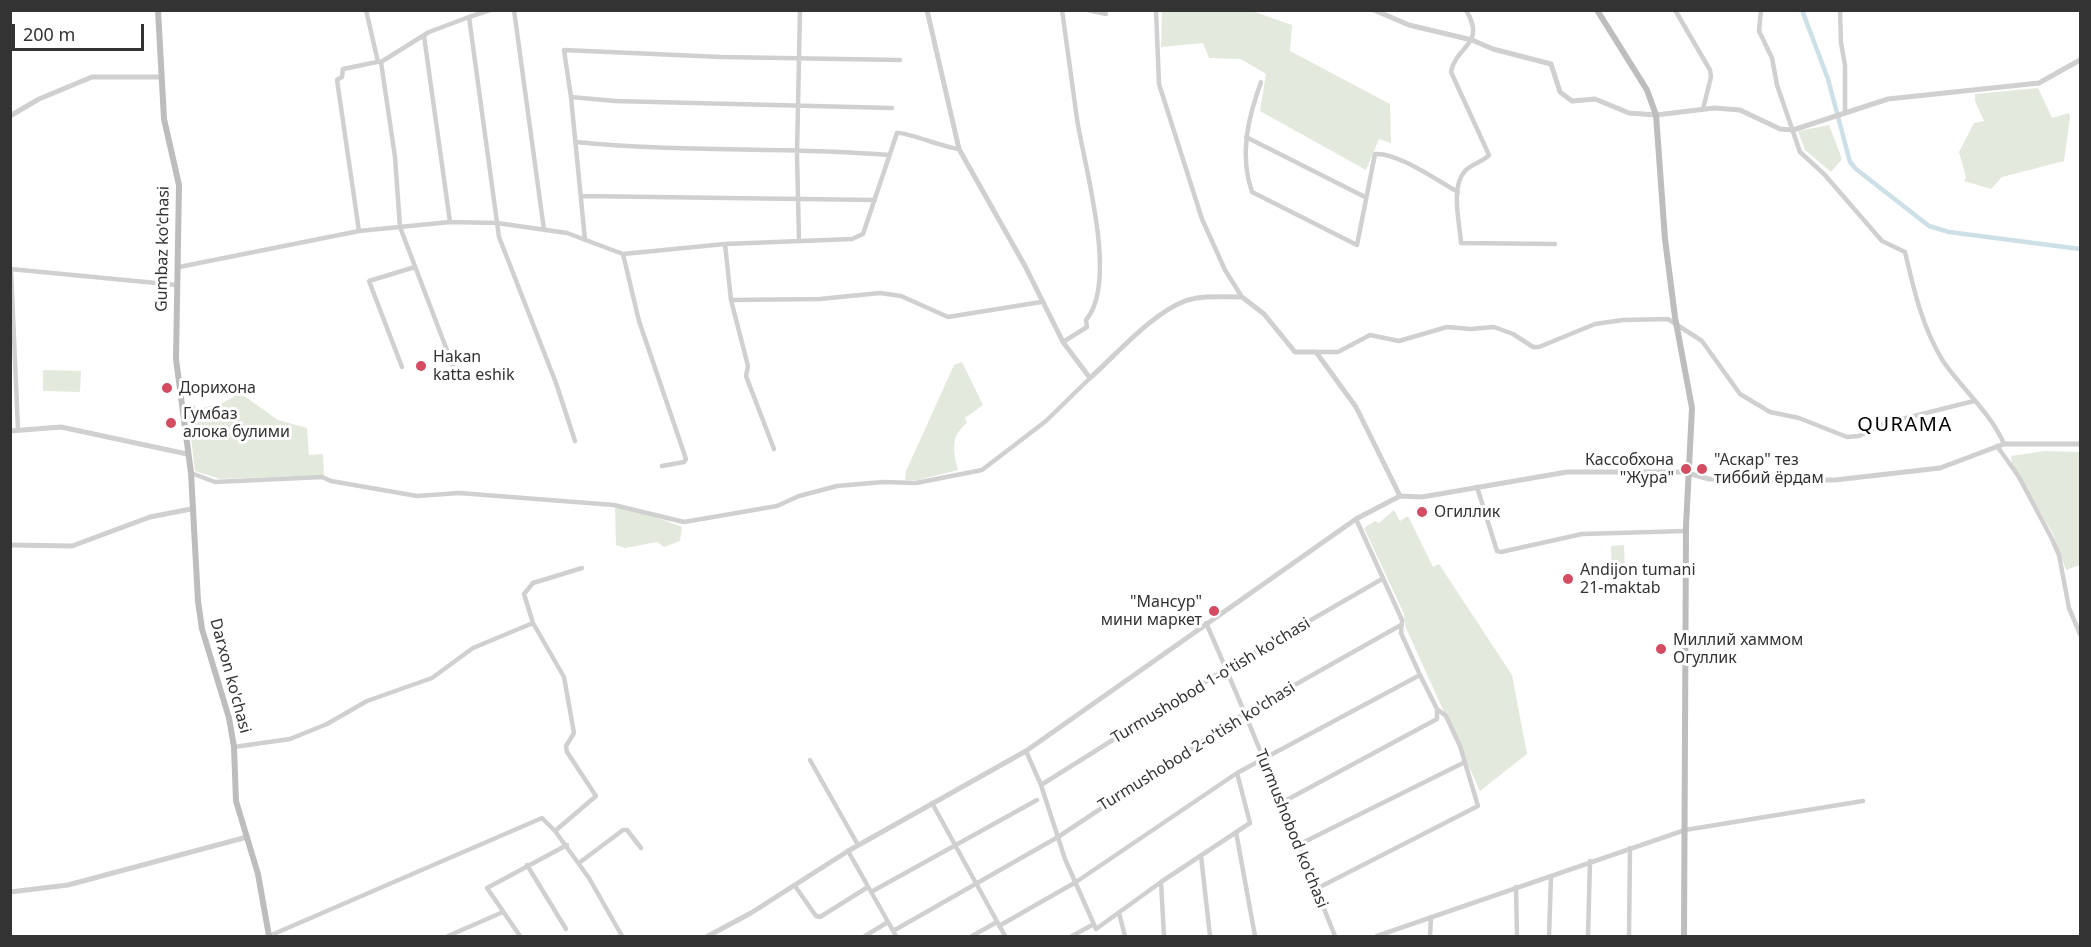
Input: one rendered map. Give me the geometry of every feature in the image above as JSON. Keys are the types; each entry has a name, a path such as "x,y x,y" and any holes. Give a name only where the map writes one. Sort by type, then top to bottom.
{"main road":[{"name":"Gumbaz ko'chasi","path":"158,10 164,119 179,185 176,359 187,454"},
{"path":"1597,10 1647,90 1656,115 1665,239 1676,324 1692,408 1686,531 1684,936"},
{"name":"Darxon ko'chasi","path":"187,454 191,473 191,509 202,629 229,718 234,747 236,801 258,873 269,936"}],"street":[{"path":"366,10 379,62 395,157 400,227 453,366"},
{"path":"359,231 336,80 343,76 343,69 379,62 445,24 490,10"},
{"path":"514,10 544,230"},
{"path":"799,241 797,199 800,10"},
{"path":"927,10 959,149 1025,266 1063,342 1090,378"},
{"path":"1062,10 1078,123 1096,217 1099,268 1092,312 1086,320 1087,327 1063,342"},
{"path":"1088,10 1106,14"},
{"path":"1156,10 1159,84 1202,219 1225,270 1242,297 1264,315 1295,352 1338,351 1370,335 1400,341 1447,327 1471,329 1494,327 1513,334 1533,347 1539,347 1595,324 1623,320 1668,319 1702,341 1740,394 1770,412 1799,418 1842,437 1859,436 1882,424 1974,401"},
{"path":"1374,10 1409,25 1472,40 1493,49 1551,64 1560,92 1572,101 1595,99 1629,113 1656,115 1703,109 1740,110 1780,129 1793,130 1888,99 2040,83 2080,60"},
{"path":"1467,10 1474,24 1472,40 1450,70 1466,110 1485,142 1488,157 1465,171 1458,192 1461,243 1556,244"},
{"path":"1675,10 1710,70 1711,77 1703,109"},
{"path":"1761,10 1759,31 1772,58 1777,85 1800,152 1824,174 1882,242 1905,252 1917,307 1942,358 2004,444"},
{"path":"1840,10 1841,43 1845,65 1845,113"},
{"path":"469,16 499,237 556,383 575,441"},
{"path":"424,36 450,222"},
{"path":"585,240 572,97 565,50 900,60"},
{"path":"10,116 39,99 92,77 161,77"},
{"path":"1261,82 1251,110 1246,137 1245,162 1252,192 1358,245 1373,156 1379,153 1418,169 1458,192"},
{"path":"572,97 615,101 892,108"},
{"path":"179,267 359,231 450,222 497,223 544,230 585,240 623,254 725,244 859,237 863,234 895,137 900,131 919,140 959,149"},
{"path":"1246,137 1365,197"},
{"path":"576,142 620,147 889,155"},
{"path":"581,196 875,200"},
{"path":"725,244 731,300 748,366 746,376 774,448"},
{"path":"623,254 639,321 686,459 684,462 662,466"},
{"path":"402,367 369,281 415,267"},
{"path":"18,430 11,269 177,285"},
{"path":"731,300 820,299 880,293 901,296 948,317 1041,302"},
{"path":"191,473 215,482 322,477 331,481 417,496 459,493 614,505 684,522 777,506 800,496 837,486 883,482 916,483 982,470 1046,421 1135,337 1173,307 1188,300 1242,297"},
{"path":"1316,352 1356,407 1400,496"},
{"path":"10,431 61,428 187,454"},
{"path":"708,936 719,934 858,845 1026,751 1356,519 1400,496 1422,497 1567,472 1690,474 1708,479 1835,480 1940,468 2004,444 2080,444"},
{"path":"1996,446 2019,477 2052,539 2059,555 2069,608 2080,634"},
{"path":"1477,487 1497,551 1501,552 1582,534 1686,531"},
{"path":"10,545 72,546 157,515 191,509"},
{"path":"1316,889 1478,806 1463,763 1460,746 1446,716 1437,709 1420,675 1356,519"},
{"path":"555,831 596,796 567,752 566,746 574,732 564,677 533,623 527,610 524,594 538,581 557,578 582,568"},
{"name":"Turmushobod 1-o'tish ko'chasi","path":"1041,785 1226,669 1382,579"},
{"path":"234,747 290,738 322,726 367,701 432,678 473,648 533,623"},
{"name":"Turmushobod ko'chasi","path":"1206,623 1245,712 1335,936"},
{"name":"Turmushobod 2-o'tish ko'chasi","path":"893,931 1058,837 1245,712 1401,625"},
{"path":"972,936 1076,882 1237,773 1420,675"},
{"path":"1281,803 1437,719 1437,709"},
{"path":"1026,751 1096,929 1251,821 1237,773"},
{"path":"810,760 858,845"},
{"path":"1298,845 1463,763"},
{"path":"795,886 816,916 820,917 1037,800"},
{"path":"1377,936 1685,830 1863,801"},
{"path":"932,803 1005,936"},
{"path":"269,936 542,818 567,845 579,863 622,935 614,936"},
{"path":"579,863 624,830 641,848"},
{"path":"1236,832 1255,936"},
{"path":"10,892 68,885 247,837"},
{"path":"519,936 487,888 567,845"},
{"path":"1629,936 1630,848"},
{"path":"848,851 896,936"},
{"path":"1201,856 1210,936"},
{"path":"1588,936 1590,861"},
{"path":"527,865 566,928"},
{"path":"1549,936 1551,876"},
{"path":"1161,882 1164,936"},
{"path":"1516,887 1516,936"},
{"path":"448,936 503,912"},
{"path":"1119,913 1125,936"},
{"path":"1430,936 1431,917"},
{"path":"865,936 888,922"},
{"path":"1072,936 1095,924"}],"shaded area":[{"path":"1162,11 1252,11 1292,25 1290,51 1390,104 1391,143 1379,139 1366,170 1260,111 1266,74 1241,59 1209,58 1203,43 1161,47"},
{"path":"2038,88 2052,118 2069,113 2064,161 2002,177 1991,189 1964,181 1966,177 1959,152 1974,123 1984,121 1975,101 1975,94"},
{"path":"1829,125 1842,159 1831,172 1805,150 1798,131"},
{"path":"962,362 983,405 965,418 967,423 955,439 954,450 958,470 918,480 905,480 906,471 954,365"},
{"path":"43,370 81,371 80,392 43,391"},
{"path":"240,393 278,420 307,428 309,455 323,454 324,475 220,479 195,471 187,406 195,405 196,409 221,404"},
{"path":"2045,451 2080,452 2080,565 2066,570 2053,534 2012,464 2011,456"},
{"path":"615,507 656,517 682,527 680,541 664,547 657,542 625,548 616,545"},
{"path":"1394,510 1400,521 1408,516 1433,567 1439,564 1512,675 1527,754 1480,791 1405,626 1404,614 1364,528 1375,521 1379,523"},
{"path":"1624,545 1625,573 1612,574 1611,546"}],"waterway":[{"path":"1802,10 1828,79 1850,162 1856,169 1929,226 1949,232 2080,249"}],"place":[{"name":"Hakan katta eshik","path":"421,366"},
{"name":"Дорихона","path":"167,388"},
{"name":"Гумбаз алока булими","path":"171,423"},
{"name":"Кассобхона \"Жура\"","path":"1686,469"},
{"name":"\"Аскар\" тез тиббий ёрдам","path":"1702,469"},
{"name":"Огиллик","path":"1422,512"},
{"name":"Andijon tumani 21-maktab","path":"1568,579"},
{"name":"\"Мансур\" мини маркет","path":"1214,611"},
{"name":"Миллий хаммом Огуллик","path":"1661,649"}],"district":[{"name":"QURAMA","path":"1905,425"}]}
